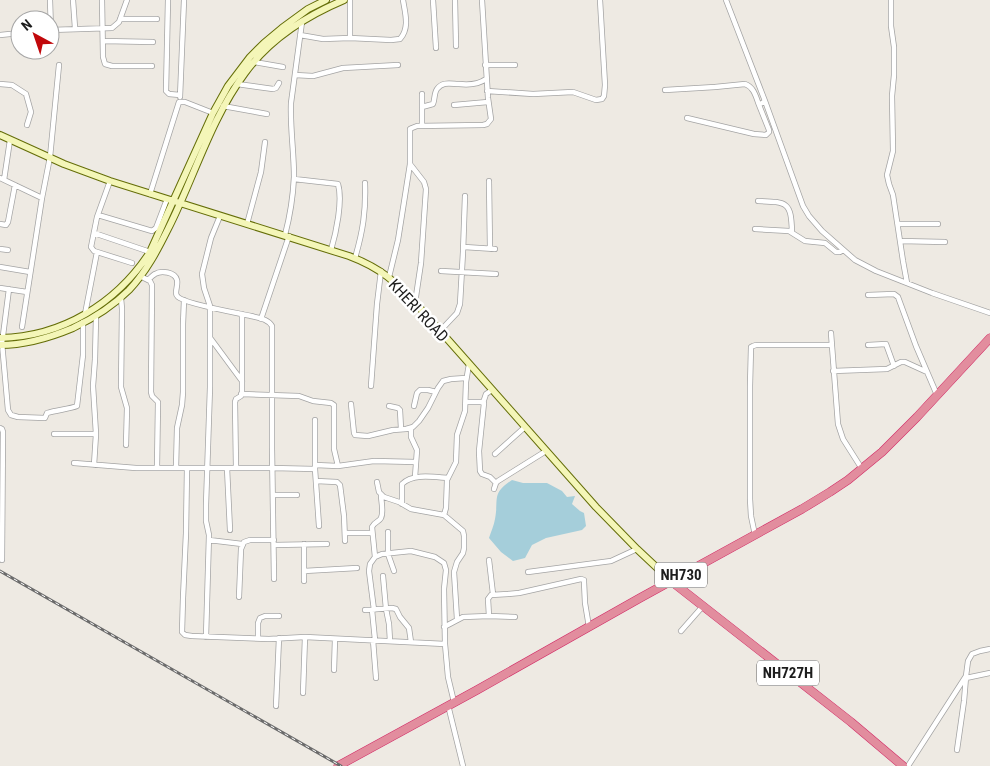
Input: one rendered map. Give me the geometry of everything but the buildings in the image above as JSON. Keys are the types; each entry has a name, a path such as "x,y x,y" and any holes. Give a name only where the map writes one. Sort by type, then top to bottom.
{"highway":[{"name":"NH730","path":"338,766 802,509 848,480 882,452 990,338"},
{"name":"NH727H","path":"671,581 851,722 903,766"}],"street":[{"path":"73,0 75,28"},
{"path":"102,0 103,61 108,66 152,66"},
{"path":"60,29 112,28 120,19 127,0"},
{"path":"168,0 166,91 169,94 180,95"},
{"path":"150,194 177,103 180,101 184,0"},
{"path":"1,341 44,332 83,318 96,316 121,298 156,253 175,201 213,113 228,86 264,42 308,10 326,0"},
{"path":"83,318 124,285 150,252 224,106 237,84 254,62 268,47 302,22 322,9 344,0"},
{"path":"350,0 350,38"},
{"path":"300,36 323,39 400,39 406,27 403,0"},
{"path":"433,0 436,48"},
{"path":"455,0 456,46"},
{"path":"390,277 410,164 410,129 422,126 474,126 490,122 482,0"},
{"path":"487,91 533,94 573,92 592,100 602,99 605,85 600,0"},
{"path":"726,0 763,103 806,211 822,231 842,251 863,264 932,293 990,313"},
{"path":"891,0 894,47 892,96 894,151 887,175 893,194 907,283"},
{"path":"120,19 157,19"},
{"path":"261,319 287,236 291,208 294,179 291,116 302,22"},
{"path":"103,42 153,42"},
{"path":"254,62 282,67"},
{"path":"486,65 516,64"},
{"path":"22,327 50,157 59,65"},
{"path":"295,75 313,76 343,68 398,65"},
{"path":"422,107 433,104 436,91 444,84 479,83 486,79"},
{"path":"237,84 273,89 279,83"},
{"path":"0,84 12,85 26,94 31,112 27,125"},
{"path":"665,90 745,84 753,89 763,103 769,132 766,135 754,134 687,118"},
{"path":"422,94 422,126"},
{"path":"180,101 213,113"},
{"path":"454,105 488,102"},
{"path":"224,106 267,114"},
{"name":"KHERI ROAD","path":"0,135 79,170 355,258 381,271 390,277 416,303 596,507 671,581"},
{"path":"0,185 10,140"},
{"path":"247,224 261,172 265,142"},
{"path":"410,164 426,186 421,263 416,303"},
{"path":"2,179 42,198"},
{"path":"294,179 338,184 338,218 331,250"},
{"path":"110,181 98,214 91,247 97,252 132,263"},
{"path":"464,247 492,249 489,181"},
{"path":"355,258 363,226 365,183"},
{"path":"0,224 6,225 8,222 15,184"},
{"path":"440,331 459,309 464,247 465,196"},
{"path":"98,214 152,231 175,201"},
{"path":"758,201 776,202 787,206 790,212 792,232"},
{"path":"206,637 209,531 206,516 211,338 210,306 202,274 211,238 220,216"},
{"path":"898,224 938,224"},
{"path":"755,229 792,232 805,241 823,242 835,251 842,251"},
{"path":"94,233 150,252"},
{"path":"900,241 945,242"},
{"path":"0,249 8,250"},
{"path":"9,289 1,341 9,413 18,417 45,418 47,413 76,407 83,348 83,318 97,252"},
{"path":"0,267 30,272"},
{"path":"371,386 381,271"},
{"path":"441,271 496,274"},
{"path":"148,280 162,272 174,275 177,281 176,296 184,300 261,319 269,322 272,326 274,578"},
{"path":"140,276 151,282 152,285 151,392 158,402 157,468"},
{"path":"0,288 27,292"},
{"path":"868,295 894,294 898,297 937,395"},
{"path":"121,298 121,387 127,408 126,445"},
{"path":"176,468 177,428 183,392 184,300"},
{"path":"0,308 6,309"},
{"path":"236,468 235,402 241,394 242,314"},
{"path":"94,465 96,434 93,386 96,316"},
{"path":"831,333 836,416 840,431 862,469"},
{"path":"211,338 242,381"},
{"path":"868,344 886,344 894,366"},
{"path":"755,535 750,499 751,348 756,345 831,345"},
{"path":"833,371 887,369 905,362 927,372"},
{"path":"444,515 448,478 455,465 457,435 466,402 466,378 469,364"},
{"path":"351,404 355,436 368,436 411,428 419,421 428,408 440,384 446,379 466,378"},
{"path":"414,406 417,393 420,390 436,392"},
{"path":"492,390 486,394 483,403 479,451 480,472 490,477 495,486 546,451"},
{"path":"241,394 299,396 312,401 334,405 334,449 338,466"},
{"path":"466,402 483,403"},
{"path":"389,406 400,410 401,429"},
{"path":"315,420 315,467 319,526"},
{"path":"495,454 525,427"},
{"path":"0,428 3,432 1,489 2,560"},
{"path":"411,428 411,437 417,447 415,477"},
{"path":"54,434 96,434"},
{"path":"74,464 136,468 272,468 338,466 374,461 416,462"},
{"path":"187,468 182,632 186,636 305,637 445,644"},
{"path":"228,468 230,530"},
{"path":"402,504 403,482 415,477 448,478"},
{"path":"316,481 337,482 340,485 345,541"},
{"path":"375,557 373,525 381,518 381,495 377,482"},
{"path":"273,495 297,494"},
{"path":"381,495 415,510 444,515 461,529 464,536 464,550 454,572 457,619"},
{"path":"345,533 372,532"},
{"path":"388,532 388,554 394,571"},
{"path":"209,540 242,544 246,541 327,544"},
{"path":"239,597 242,544"},
{"path":"304,544 304,581"},
{"path":"528,572 611,561 637,549"},
{"path":"376,678 370,564 375,557 411,551 435,557 444,562 446,570 444,589 445,644 451,704 463,766"},
{"path":"489,560 493,594"},
{"path":"304,571 357,568"},
{"path":"383,576 390,641"},
{"path":"489,616 488,597 493,594 508,594 583,579 589,627"},
{"path":"681,631 702,606"},
{"path":"365,610 396,609 409,628 411,642"},
{"path":"258,638 260,618 279,616"},
{"path":"444,627 463,617 516,617"},
{"path":"303,693 305,637"},
{"path":"276,706 279,638"},
{"path":"334,670 335,638"},
{"path":"957,750 968,661 972,654 990,649"},
{"path":"908,766 966,677 990,673"}],"water":[{"path":"512,480 523,483 547,483 562,491 567,497 575,496 572,504 584,513 586,526 582,530 546,538 532,545 525,558 513,561 501,552 489,538 495,521 498,493"}],"railway":[{"path":"0,571 341,766"}]}
